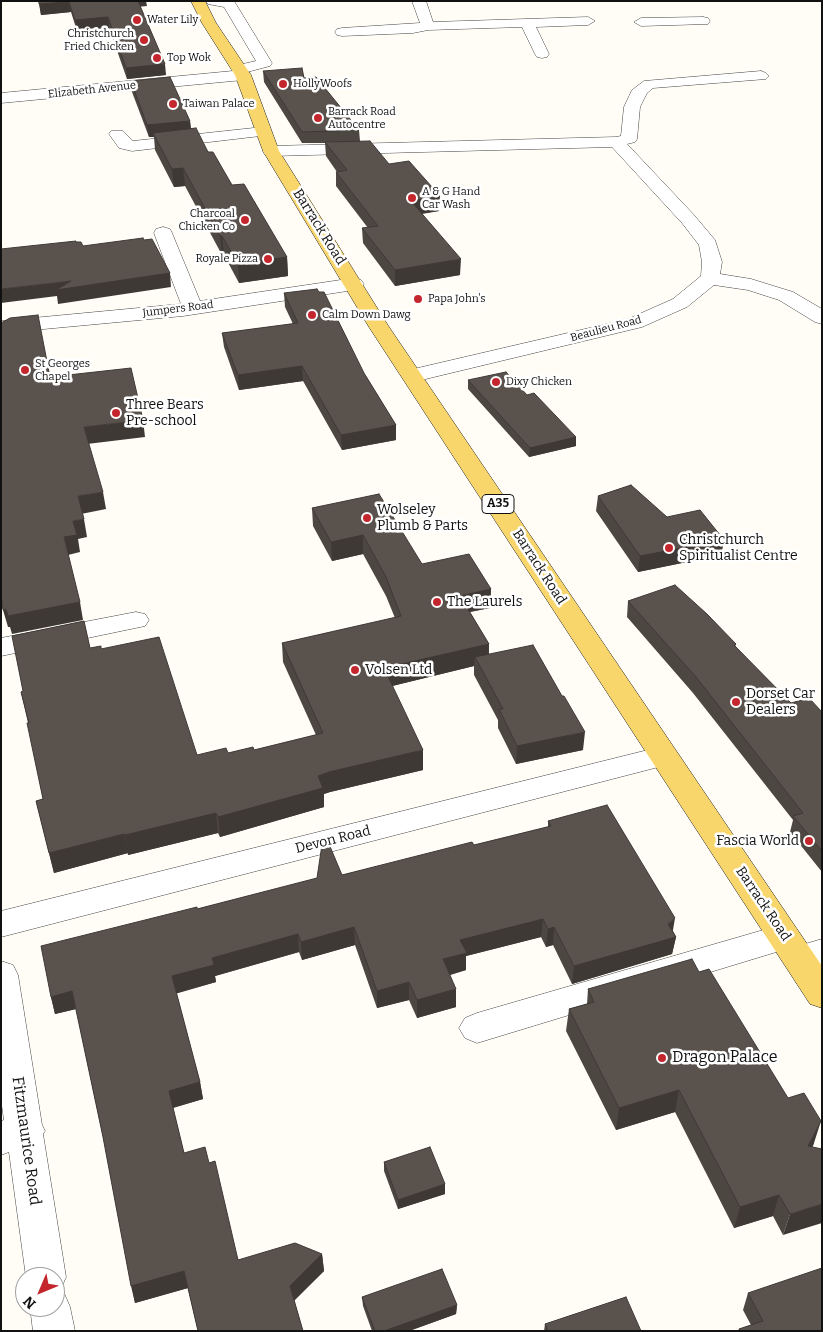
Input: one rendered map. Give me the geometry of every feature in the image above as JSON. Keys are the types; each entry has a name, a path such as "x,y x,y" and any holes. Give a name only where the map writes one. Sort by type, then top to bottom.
{"main road":[{"name":"Barrack Road","path":"198,1 241,72 267,142 354,284 378,327 413,376 664,756 802,950 822,994"}],"street":[{"name":"Elizabeth Avenue","path":"1,98 241,72 265,63 229,4 213,1"},
{"path":"419,1 428,26"},
{"path":"672,8 682,21"},
{"path":"342,32 413,29 428,26 588,21"},
{"path":"641,22 703,21"},
{"path":"527,23 542,54"},
{"path":"117,134 125,144 132,146 267,142 616,142 629,139 632,107 640,90 649,84 760,76"},
{"path":"616,142 688,219 708,244 712,262 710,278 751,285 786,296 822,318"},
{"path":"163,233 193,308"},
{"name":"Beaulieu Road","path":"413,376 635,323 680,303 710,278"},
{"name":"Jumpers Road","path":"1,327 193,308 354,284"},
{"path":"1,647 136,620"},
{"name":"Devon Road","path":"1,924 664,756"},
{"path":"476,1028 802,950"},
{"name":"Fitzmaurice Road","path":"1,974 13,1134 44,1267"},
{"path":"52,1317 54,1331"}],"building":[{"path":"39,1 138,1 165,64 126,68 108,17 75,20 69,2 39,4"},
{"path":"302,68 304,78 316,77 359,130 302,132 263,71"},
{"path":"170,77 190,121 147,125 131,81"},
{"path":"196,128 208,152 213,152 232,185 244,184 287,257 238,264 222,236 220,236 183,168 172,169 153,133"},
{"path":"370,141 389,164 409,161 440,196 411,201 461,259 395,270 362,228 378,226 336,172 347,170 325,142"},
{"path":"143,238 144,240 152,239 170,273 56,290 71,281 1,289 1,249 76,241 81,242 83,246"},
{"path":"317,289 319,292 324,292 364,373 396,425 341,435 302,366 238,375 222,333 298,323 284,293"},
{"path":"38,315 50,377 131,368 143,420 84,427 103,492 78,496 84,519 73,521 77,535 64,537 80,602 8,616 6,609 3,610 1,595 1,323 10,318"},
{"path":"506,372 527,395 534,393 576,437 530,448 468,380"},
{"path":"631,485 667,517 700,510 724,540 640,556 598,496"},
{"path":"379,494 422,564 469,554 491,589 460,596 489,644 384,668 423,750 329,772 318,776 323,788 218,817 216,813 49,853 36,801 43,799 27,723 29,723 21,692 23,691 12,636 84,621 90,648 101,646 101,649 159,637 197,755 226,748 228,753 253,747 254,750 323,733 282,643 401,616 386,577 363,535 331,542 312,508"},
{"path":"675,585 707,614 736,644 734,645 791,703 809,698 822,712 822,851 793,816 803,813 696,677 628,601"},
{"path":"533,645 585,732 517,746 499,709 503,709 475,657"},
{"path":"607,805 675,918 668,924 676,937 574,966 554,927 548,929 543,919 460,940 467,953 443,959 456,989 417,1000 409,982 377,991 354,927 301,942 298,934 212,958 214,965 172,976 200,1082 169,1091 184,1153 205,1147 209,1163 215,1161 238,1260 295,1243 322,1254 290,1286 303,1331 198,1331 184,1271 131,1286 103,1137 72,991 51,997 41,946 317,878 323,838 326,837 342,875 472,842 474,845 551,826 548,821"},
{"path":"692,959 699,972 709,969 788,1098 804,1093 821,1121 808,1146 822,1149 822,1204 790,1214 779,1195 740,1207 679,1090 619,1108 569,1009 594,1002 588,989"},
{"path":"430,1147 445,1184 398,1200 384,1162"},
{"path":"822,1268 822,1331 740,1331 739,1329 763,1321 748,1293"},
{"path":"442,1269 457,1305 384,1331 375,1331 362,1297"},
{"path":"626,1297 641,1331 548,1331 545,1324"}],"place":[{"name":"Water Lily","path":"137,20"},
{"name":"Christchurch Fried Chicken","path":"144,40"},
{"name":"Top Wok","path":"157,58"},
{"name":"HollyWoofs","path":"283,84"},
{"name":"Taiwan Palace","path":"173,104"},
{"name":"Barrack Road Autocentre","path":"318,118"},
{"name":"A & G Hand Car Wash","path":"412,198"},
{"name":"Charcoal Chicken Co","path":"245,220"},
{"name":"Royale Pizza","path":"268,259"},
{"name":"Papa John's","path":"418,299"},
{"name":"Calm Down Dawg","path":"312,315"},
{"name":"St Georges Chapel","path":"25,370"},
{"name":"Dixy Chicken","path":"496,382"},
{"name":"Three Bears Pre-school","path":"116,413"},
{"name":"Wolseley Plumb & Parts","path":"367,518"},
{"name":"Christchurch Spiritualist Centre","path":"669,548"},
{"name":"The Laurels","path":"437,602"},
{"name":"Volsen Ltd","path":"355,670"},
{"name":"Dorset Car Dealers","path":"736,702"},
{"name":"Fascia World","path":"809,841"},
{"name":"Dragon Palace","path":"662,1058"}]}
